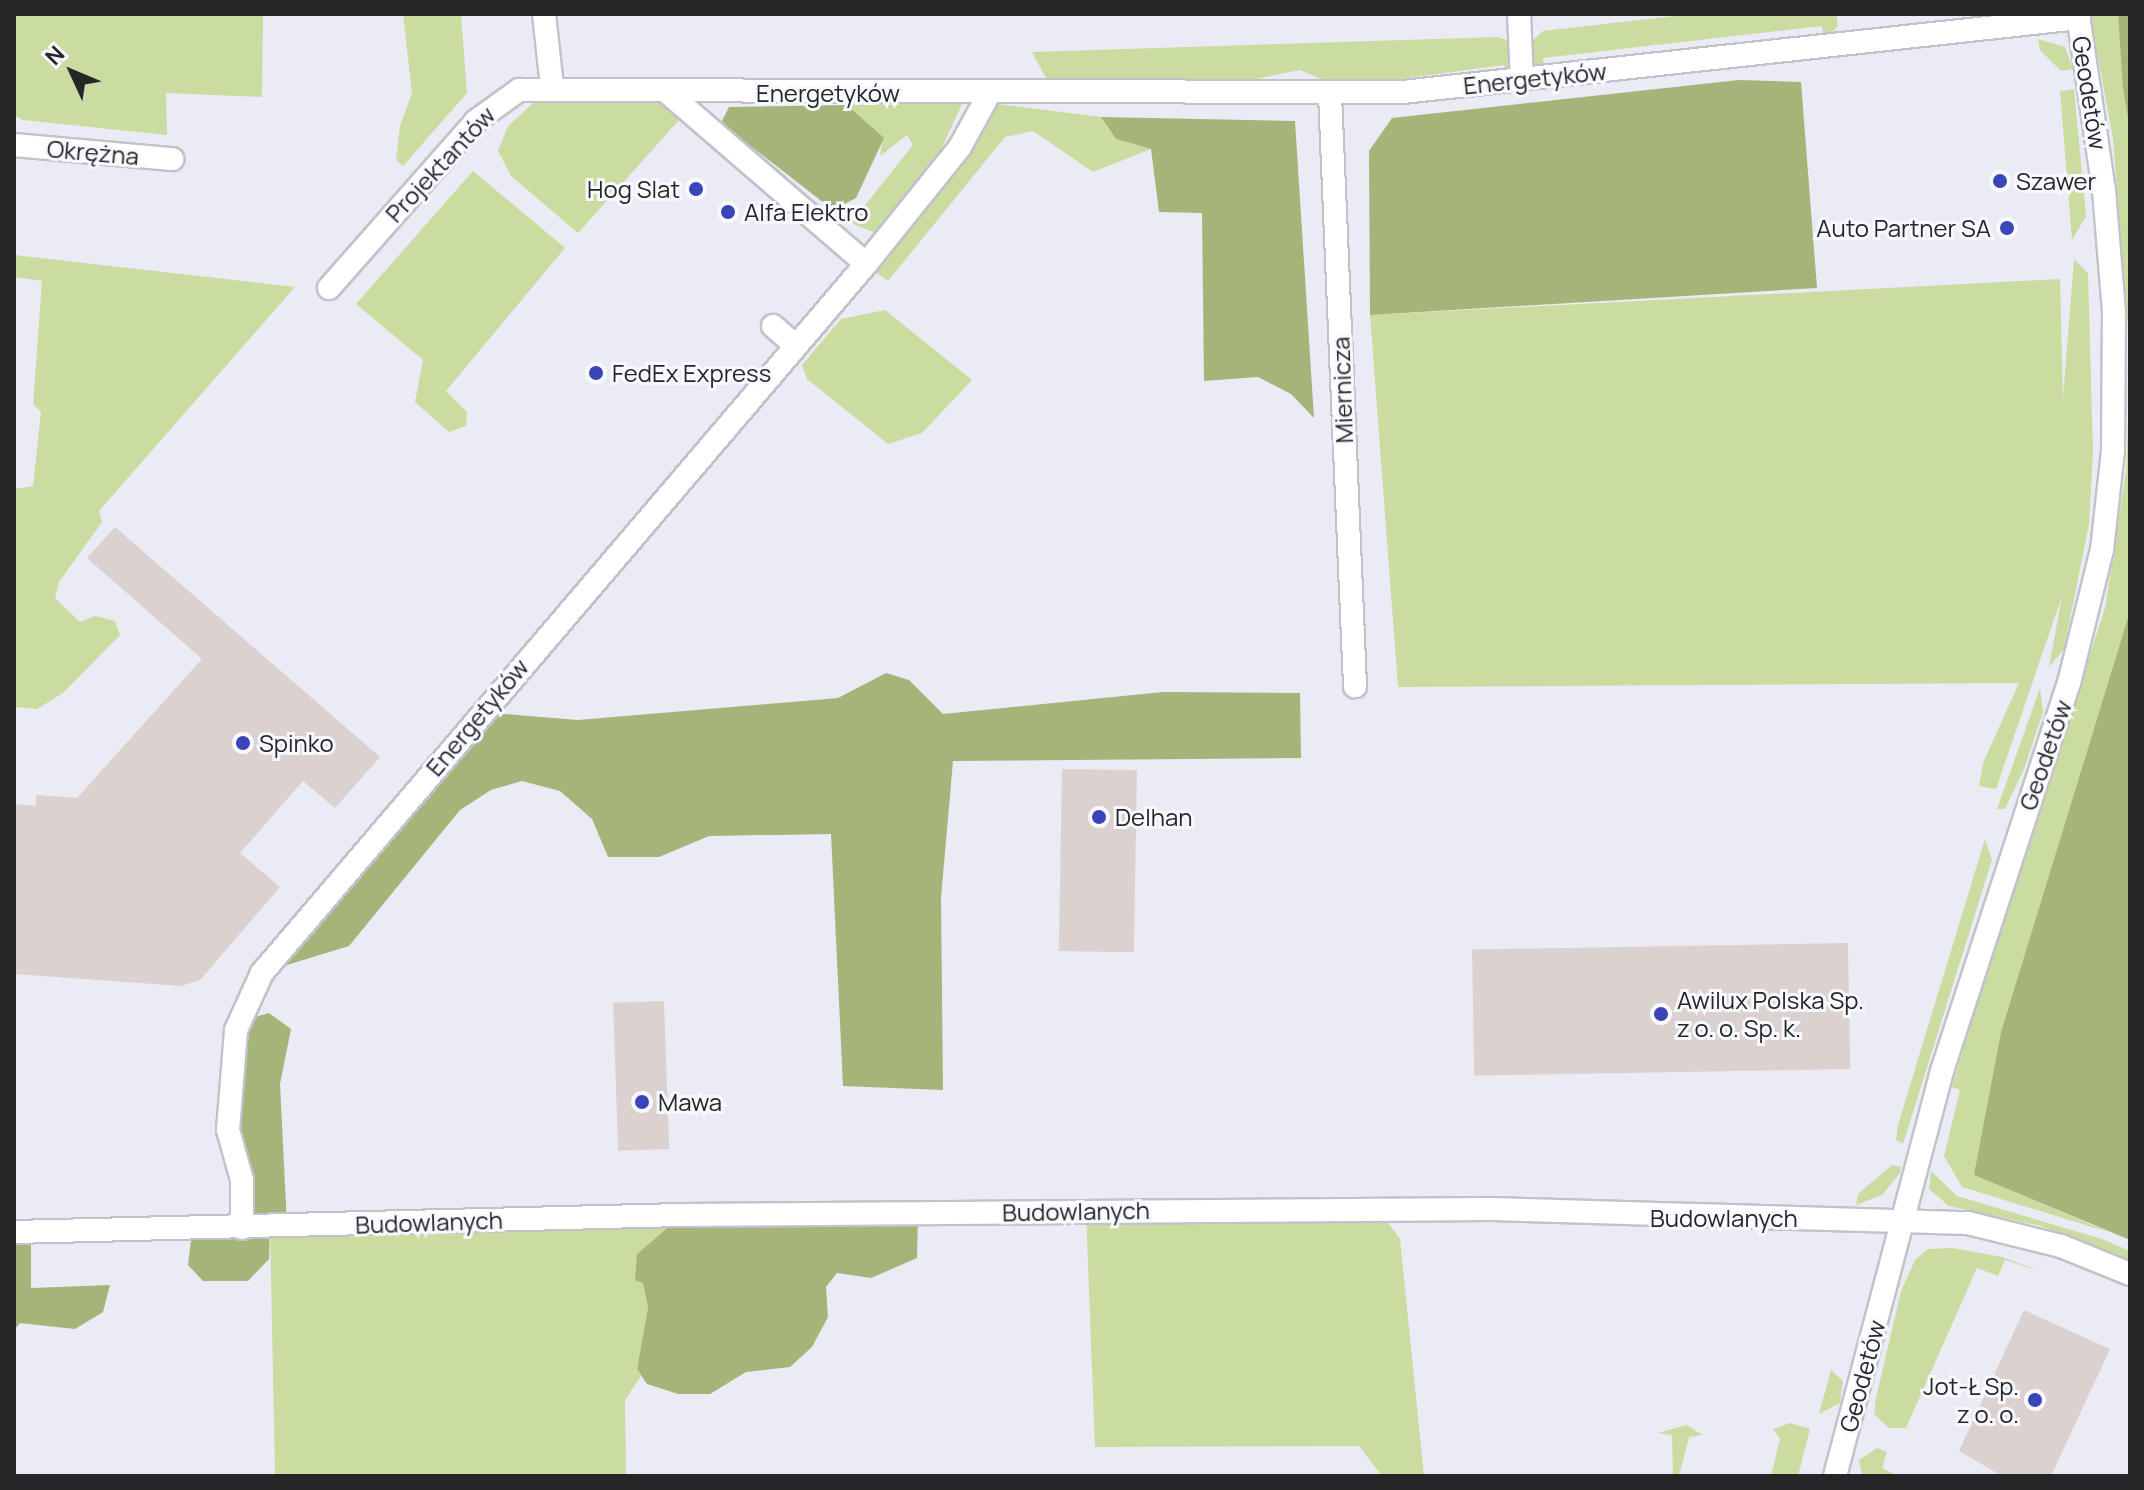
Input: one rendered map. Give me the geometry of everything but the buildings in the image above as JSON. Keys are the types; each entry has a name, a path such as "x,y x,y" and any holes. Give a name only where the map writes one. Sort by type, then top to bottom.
{"street":[{"path":"544,14 552,86"},
{"path":"1519,14 1522,80"},
{"name":"Energetyków","path":"552,86 667,92 1330,94 1522,80 2078,16"},
{"name":"Geodetów","path":"1835,1476 1971,972 2069,683 2102,550 2113,451 2114,312 2104,191 2078,16"},
{"name":"Projektantów","path":"329,288 485,113 519,90 552,86"},
{"path":"667,92 820,237 866,264"},
{"name":"Energetyków","path":"242,1228 242,1180 228,1130 236,1030 262,973 866,264 960,147 989,94"},
{"name":"Miernicza","path":"1330,94 1355,686"},
{"name":"Okrężna","path":"14,145 172,159"},
{"path":"773,326 795,345"},
{"name":"Budowlanych","path":"14,1232 1263,1206 1903,1218 2014,1232 2130,1274"}],"green space":[{"path":"14,14 263,14 262,97 166,93 167,135 23,120 14,115"},
{"path":"403,14 461,14 467,93 403,166 396,160 400,126 412,93"},
{"path":"1692,14 1836,14 1838,26 1824,41 1822,26 1543,58 1545,73 1531,65 1528,45 1543,31"},
{"path":"2090,14 2118,14 2130,130 2130,352 2113,139"},
{"path":"2118,14 2130,14 2130,130 2123,88"},
{"path":"1498,37 1512,42 1518,55 1506,78 1504,65 1340,87 1300,70 1251,80 1243,87 1042,96 1046,78 1032,52"},
{"path":"2038,39 2065,47 2073,69 2061,71 2040,50"},
{"path":"1739,80 1801,82 1817,288 1370,315 1369,151 1392,118"},
{"path":"552,86 667,92 688,110 578,233 511,176 498,151 508,126"},
{"path":"2074,89 2086,216 2072,240 2060,91"},
{"path":"882,98 962,104 938,156 880,235 851,223 913,145 907,135 880,156 883,138 847,105"},
{"path":"998,104 1101,117 1116,139 1151,149 1093,172 1033,131 1005,137 888,281 874,271"},
{"path":"847,105 884,138 856,198 833,210 721,123 729,107"},
{"path":"1101,117 1295,121 1314,418 1291,394 1258,377 1204,381 1202,213 1159,212 1151,149 1116,139"},
{"path":"473,171 565,248 446,391 467,412 466,426 449,432 415,402 423,360 356,304"},
{"path":"14,255 295,287 99,511 102,522 59,582 55,598 80,622 95,616 115,621 120,635 63,693 37,709 14,707 14,489 33,486 41,412 33,404 42,281 14,277"},
{"path":"2074,259 2088,273 2093,453 2089,524 2064,649 2049,667 2062,596 1996,789 1979,786 1983,763 2019,683 1398,687 1370,315 2060,279 2063,398"},
{"path":"885,310 972,380 922,433 888,444 807,379 802,365 841,319"},
{"path":"2130,371 2130,611 2001,1032 1975,1175 2108,1232 1962,1187 1944,1156 1960,1090 1952,1087 1970,1025 2105,608 2126,471"},
{"path":"2130,611 2130,1240 1974,1175 2001,1032"},
{"path":"886,673 909,680 943,714 1163,692 1300,693 1301,758 953,761 941,898 943,1090 843,1086 831,834 709,836 659,857 608,857 592,819 560,791 522,781 491,790 460,810 349,946 287,965 276,958 480,712 578,720 838,698"},
{"path":"2040,688 2043,712 2024,769 2005,809 1997,809"},
{"path":"1985,839 1992,860 1903,1144 1896,1140 1898,1125"},
{"path":"269,1013 291,1029 280,1084 287,1225 270,1226 269,1259 248,1281 203,1281 188,1265 191,1240 205,1228 242,1228 228,1130 240,1021"},
{"path":"1892,1165 1901,1167 1900,1173 1882,1195 1856,1205 1858,1194"},
{"path":"1931,1171 1957,1196 2102,1239 2130,1251 2130,1260 2041,1226 1949,1206 1929,1189"},
{"path":"1086,1212 1380,1212 1400,1239 1424,1476 1382,1476 1359,1446 1095,1447"},
{"path":"918,1213 917,1258 871,1278 837,1273 826,1287 828,1317 812,1347 790,1367 746,1372 710,1394 678,1394 647,1384 637,1369 648,1307 643,1283 635,1280 637,1254 682,1215"},
{"path":"682,1215 637,1254 648,1307 637,1369 641,1376 625,1400 626,1476 275,1476 270,1226"},
{"path":"14,1232 31,1246 31,1288 110,1285 103,1312 75,1329 20,1323 14,1330"},
{"path":"1953,1248 2002,1257 2042,1272 2005,1260 1998,1276 1977,1268 1906,1428 1889,1428 1874,1414 1901,1291 1915,1260 1928,1249"},
{"path":"1831,1370 1843,1381 1840,1403 1819,1414"},
{"path":"1790,1423 1810,1429 1798,1476 1771,1476 1780,1439 1773,1429"},
{"path":"1686,1425 1703,1435 1689,1437 1679,1476 1673,1476 1672,1435 1658,1433"},
{"path":"1877,1448 1887,1452 1882,1468 1898,1476 1862,1476 1859,1460"}],"place":[{"name":"Szawer","path":"2000,181"},
{"name":"Hog Slat","path":"696,189"},
{"name":"Alfa Elektro","path":"728,212"},
{"name":"Auto Partner SA","path":"2007,228"},
{"name":"FedEx Express","path":"596,373"},
{"name":"Spinko","path":"243,743"},
{"name":"Delhan","path":"1099,817"},
{"name":"Awilux Polska Sp. z o. o. Sp. k.","path":"1661,1014"},
{"name":"Mawa","path":"642,1102"},
{"name":"Jot-Ł Sp. z o. o.","path":"2035,1400"}]}
